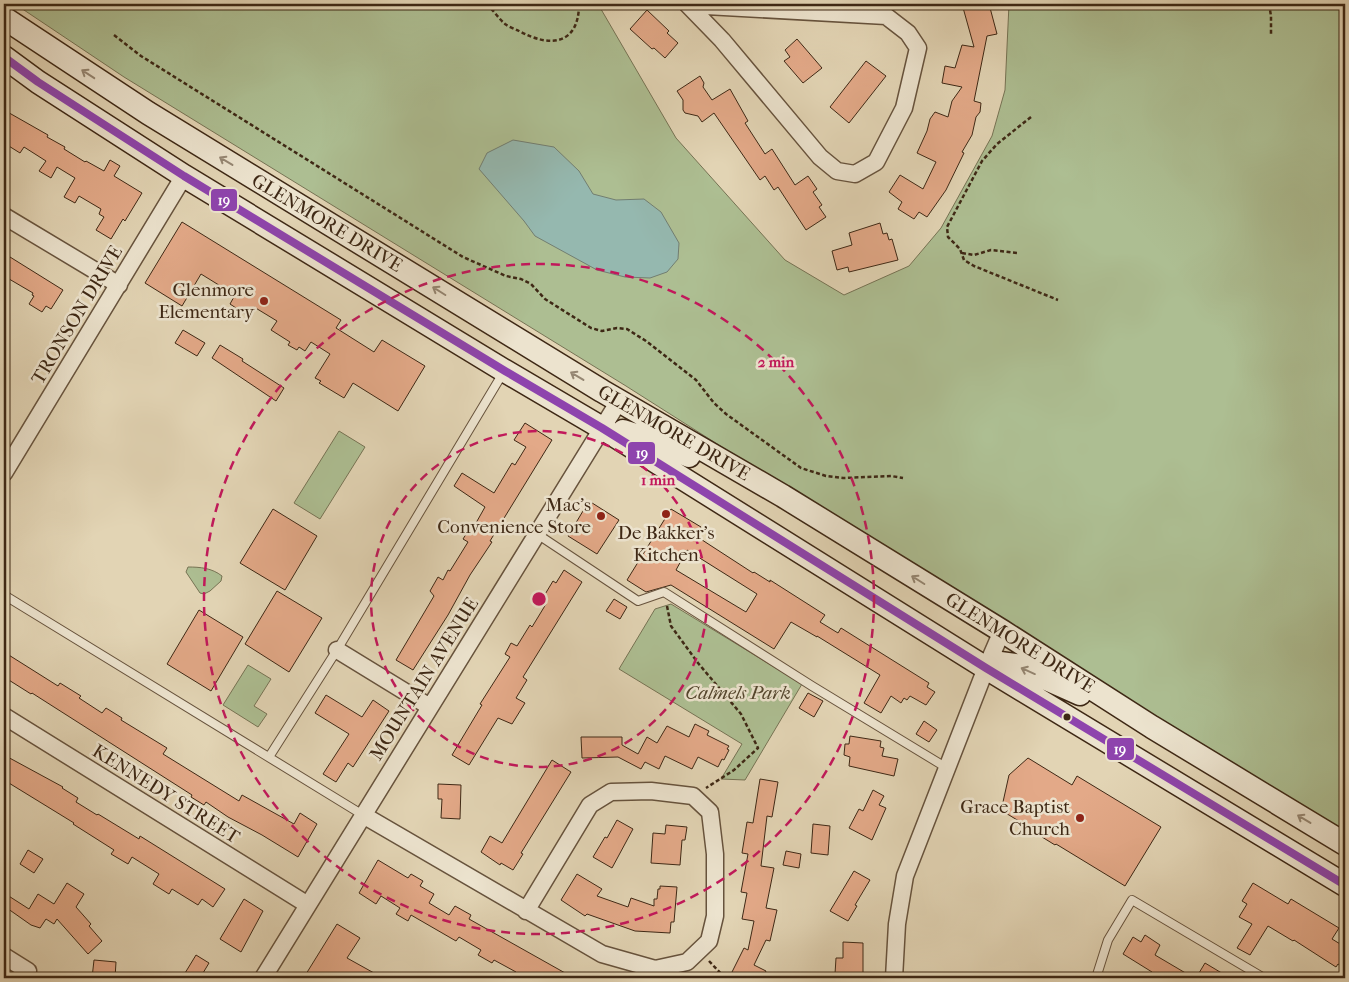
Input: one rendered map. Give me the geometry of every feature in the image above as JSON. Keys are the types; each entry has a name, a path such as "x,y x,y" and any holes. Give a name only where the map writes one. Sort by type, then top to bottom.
{"main road":[{"name":"GLENMORE DRIVE","path":"4,18 148,113 619,401 783,496 1002,631 1152,727 1345,844"},
{"name":"GLENMORE DRIVE","path":"4,58 184,176 504,371 602,428 986,668 1345,885"},
{"path":"602,428 628,432 663,444 783,496"},
{"path":"986,668 1000,663 1015,665 1152,727"}],"street":[{"path":"688,4 886,16 908,33 918,48 904,108 876,162 855,174 837,171 820,157 722,40 688,4"},
{"name":"TRONSON DRIVE","path":"6,466 119,285 184,176"},
{"path":"4,216 119,285"},
{"name":"MOUNTAIN AVENUE","path":"263,978 619,401"},
{"path":"894,978 897,924 905,876 1002,631"},
{"path":"337,650 430,708"},
{"name":"KENNEDY STREET","path":"4,716 308,905"},
{"path":"364,815 526,911 602,954 655,969 687,962 709,941 715,916 714,854 710,812 693,796 651,792 611,792 590,806 526,911"},
{"path":"4,956 28,971"}],"lane":[{"path":"269,757 337,650 504,371"},
{"path":"536,534 638,601 664,592 812,686 947,768"},
{"path":"4,595 364,815"},
{"path":"1096,978 1108,940 1132,900 1264,978"}],"path":[{"path":"487,4 505,24 529,37 546,41 558,41 569,35 577,20 579,4"},
{"path":"1269,4 1271,34"},
{"path":"114,35 141,56 464,257 506,276 521,279 531,284 545,299 591,328 602,331 617,328 627,329 646,341 696,380 714,403 726,414 801,468 826,476 843,478 892,476 903,478"},
{"path":"1031,117 997,144 982,161 947,227 948,237 960,249 964,260 974,266 1058,300"},
{"path":"962,253 974,254 991,250 1018,253"},
{"path":"664,592 671,626 698,663 741,714 758,748 734,770 693,796"},
{"path":"699,951 724,978"}],"green space":[{"path":"15,4 598,4 676,138 785,260 844,295 909,266 941,228 992,136 1005,90 1009,4 1345,4 1345,835 975,608 626,386 124,77"},
{"path":"339,431 365,447 320,519 294,503"},
{"path":"188,567 214,571 222,576 221,581 210,591 204,594 200,593 186,572"},
{"name":"Calmels Park","path":"671,604 802,684 745,780 721,779 742,744 619,669 655,609"},
{"path":"248,665 271,679 254,706 267,714 258,727 223,705"}],"water":[{"path":"513,140 554,147 579,171 593,194 616,200 644,199 661,212 679,243 678,259 667,272 650,278 625,277 597,270 535,236 479,169 487,153"}],"building":[{"path":"962,4 989,4 997,34 987,36 974,101 981,103 980,112 976,117 972,135 962,152 964,153 946,190 927,217 919,212 914,219 898,209 902,202 889,192 900,175 923,189 936,162 917,153 930,119 935,112 948,117 952,101 962,87 942,83 945,66 955,68 962,45 974,47"},
{"path":"647,10 669,31 667,33 678,43 665,58 630,29"},
{"path":"797,39 822,68 803,83 784,61 790,57 785,50"},
{"path":"866,61 886,76 849,123 830,107"},
{"path":"700,76 704,83 703,87 712,100 730,89 748,121 745,123 765,154 772,149 795,185 808,176 817,189 813,192 822,205 819,207 826,217 806,230 778,187 774,190 765,176 760,180 714,113 702,122 698,116 685,113 683,110 683,100 677,91"},
{"path":"4,110 48,135 47,137 65,147 64,149 85,162 104,171 110,160 120,166 114,176 142,193 125,221 123,219 111,239 96,230 104,217 99,214 101,209 79,196 75,203 64,197 75,178 57,167 51,178 39,171 46,161 24,147 20,153 4,143"},
{"path":"182,222 341,320 336,328 374,352 382,340 425,366 398,411 353,383 344,398 319,383 321,381 315,378 330,354 311,342 305,351 299,347 297,350 288,345 290,342 271,330 277,321 254,307 248,316 230,304 235,295 201,274 182,306 145,283"},
{"path":"880,223 883,234 887,233 889,240 892,239 898,260 849,272 848,267 837,270 832,251 852,245 849,233"},
{"path":"10,257 63,290 51,309 46,306 42,312 29,304 34,296 32,295 33,293 4,276 4,268"},
{"path":"183,330 205,343 197,356 175,343"},
{"path":"220,345 284,388 276,401 212,358"},
{"path":"525,423 552,440 490,541 492,542 470,575 448,615 413,670 396,660 434,596 430,591 438,577 443,580 448,570 450,571 468,542 463,539 470,528 472,530 485,507 454,486 462,473 494,493 512,463 515,465 526,447 514,440"},
{"path":"589,501 619,520 597,554 568,536"},
{"path":"273,509 317,536 285,590 240,563"},
{"path":"671,509 701,527 696,536 753,573 770,582 770,580 825,615 820,622 838,633 841,628 929,683 927,687 935,692 926,705 910,696 907,700 904,698 901,703 891,696 881,713 864,703 880,675 791,622 774,649 671,585 646,592 627,580","holes":["687,550 757,594 746,612 676,570"]},
{"path":"564,570 582,582 523,677 527,680 516,698 525,703 512,724 498,718 469,765 452,755 482,705 480,704 510,657 505,654 511,643 517,646 530,625 532,627 546,604 541,601 553,581 556,583"},
{"path":"277,591 322,618 289,672 245,644"},
{"path":"614,599 627,607 620,619 606,611"},
{"path":"199,610 243,637 211,691 167,664"},
{"path":"4,652 58,686 60,683 81,696 79,698 102,713 106,708 122,718 121,720 167,748 163,754 239,801 242,795 294,824 300,813 317,824 298,857 228,817 206,802 204,805 191,797 192,795 4,677"},
{"path":"808,693 823,701 814,717 799,708"},
{"path":"326,695 362,717 373,700 389,711 353,767 348,763 336,782 323,774 349,734 315,713"},
{"path":"924,721 937,730 929,742 916,734"},
{"path":"695,724 709,731 707,735 729,746 724,760 722,759 718,767 698,757 692,769 665,756 659,769 645,762 641,769 618,757 582,758 581,737 622,737 622,745 638,754 647,737 657,743 667,726 689,737"},
{"path":"850,736 881,741 880,747 884,748 882,756 898,759 894,776 849,766 850,757 844,755 845,744 849,744"},
{"path":"4,755 63,787 78,798 76,802 139,839 140,836 225,889 213,907 202,899 198,905 172,889 169,894 153,884 159,874 132,857 128,864 111,854 114,850 4,780"},
{"name":"Grace Baptist Church","path":"1028,758 1072,785 1077,776 1161,827 1125,886 1055,845 999,809 1003,802 1009,775"},
{"path":"552,760 571,772 521,853 523,854 513,870 501,863 500,865 481,852 490,836 502,843"},
{"path":"760,779 778,782 772,817 767,816 761,866 774,868 766,908 777,910 770,941 766,940 754,965 766,971 763,978 740,978 731,974 744,948 748,950 754,921 742,919 747,893 741,892 748,854 742,853 747,822 753,823"},
{"path":"438,784 461,785 460,819 441,818 442,799 438,799"},
{"path":"873,790 884,796 879,805 886,808 872,840 849,828 859,809 863,811"},
{"path":"617,820 633,829 612,868 593,857"},
{"path":"813,824 830,826 828,855 811,853"},
{"path":"666,825 687,827 685,840 682,840 680,865 651,863 653,833 665,834"},
{"path":"28,850 43,859 34,873 20,864"},
{"path":"786,851 801,854 799,868 783,865"},
{"path":"378,860 408,878 411,874 423,881 420,886 434,894 429,903 449,915 455,906 471,915 469,919 574,978 513,978 516,972 494,960 492,963 478,955 481,950 459,937 456,941 411,915 408,921 396,914 400,908 381,896 376,904 359,893"},
{"path":"854,871 870,880 848,921 830,911"},
{"path":"577,874 602,889 597,896 628,907 631,898 654,906 654,899 657,899 660,886 677,887 674,922 671,922 670,933 635,931 587,914 585,916 561,900"},
{"path":"67,883 84,894 76,907 91,924 89,926 102,941 88,954 57,919 54,924 46,919 40,928 31,925 4,906 4,893 29,909 38,894 54,904"},
{"path":"1253,883 1288,904 1291,899 1339,928 1332,939 1345,947 1345,968 1338,964 1336,967 1268,926 1250,955 1237,948 1252,924 1239,917 1247,904 1242,901"},
{"path":"244,899 263,911 241,952 220,939"},
{"path":"337,924 360,938 347,958 383,978 314,978 306,974"},
{"path":"1145,935 1160,945 1155,955 1194,978 1149,978 1152,972 1123,954 1133,937 1141,942"},
{"path":"843,942 863,943 863,975 835,974 836,958 843,958"},
{"path":"196,955 209,963 200,978 182,978"},
{"path":"94,960 116,962 115,978 92,978"},
{"path":"1205,963 1230,978 1196,978"}],"transit line":[{"name":"19","path":"4,57 38,82 184,176 602,428 986,668 1345,885"}],"place":[{"name":"Glenmore Elementary","path":"264,301"},
{"name":"De Bakker's Kitchen","path":"666,514"},
{"name":"Mac's Convenience Store","path":"601,516"},
{"name":"Grace Baptist Church","path":"1080,818"}]}
